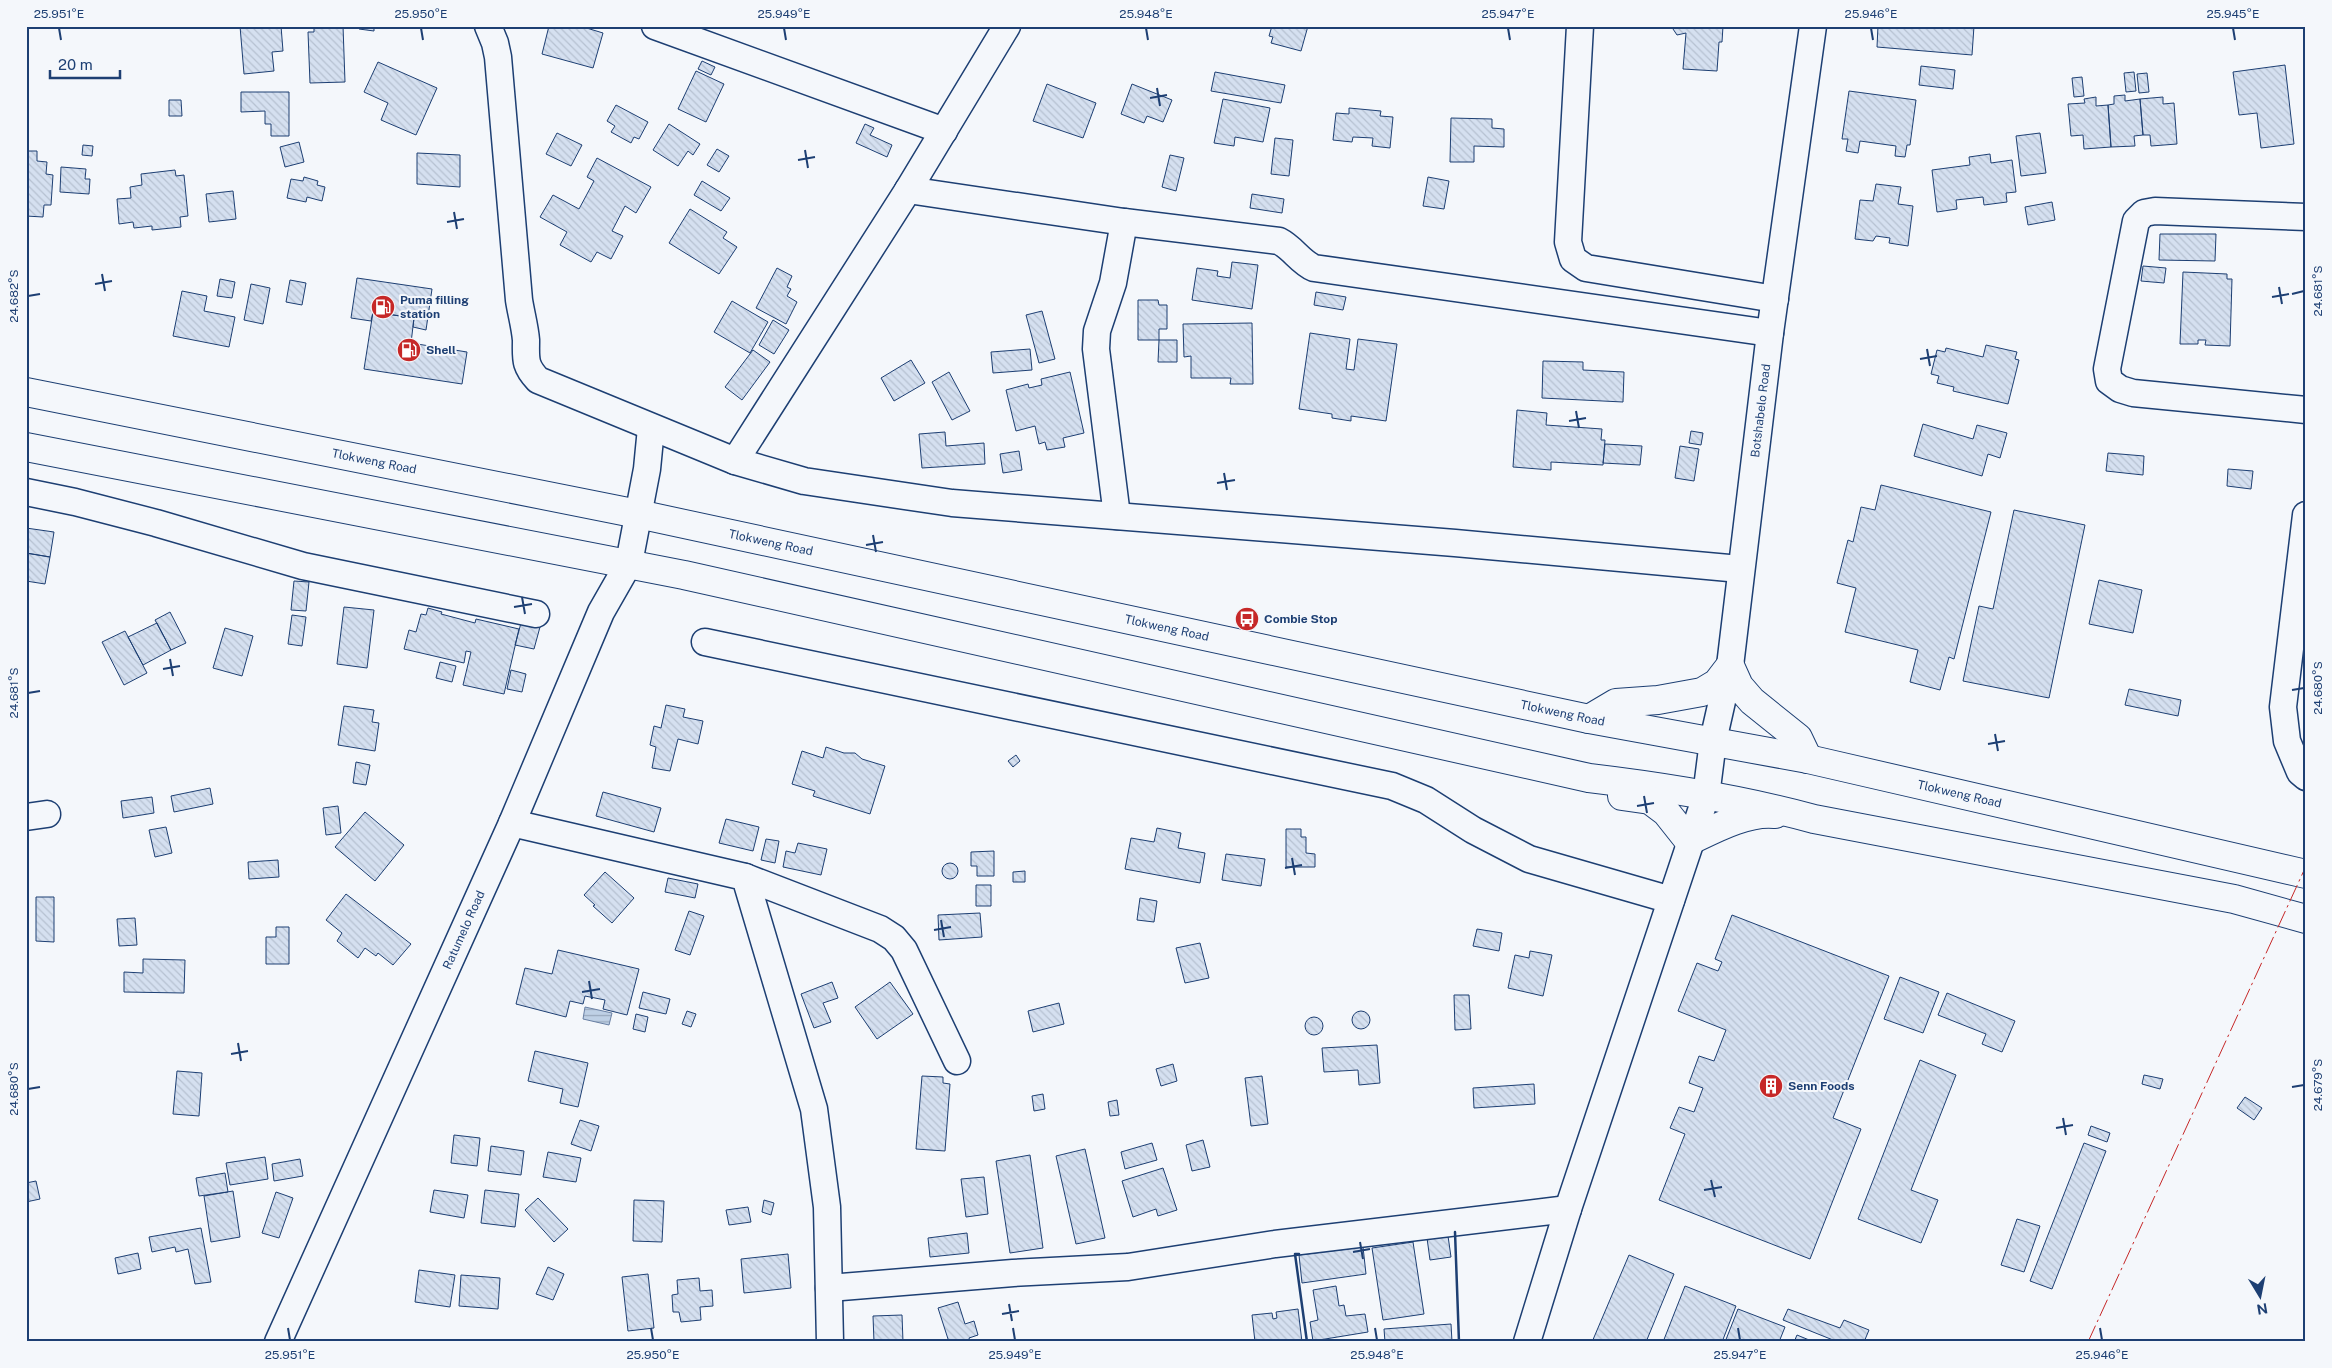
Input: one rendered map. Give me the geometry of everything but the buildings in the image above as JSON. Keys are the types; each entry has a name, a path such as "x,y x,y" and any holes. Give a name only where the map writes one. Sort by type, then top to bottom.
{"main road":[{"name":"Tlokweng Road","path":"26,392 638,514 1589,719 1808,759 2306,874"},
{"path":"26,447 630,563 1590,778 1664,787 1765,805 1814,818 2234,900 2306,919"},
{"path":"1589,719 1616,704 1658,700 1702,692 1717,682 1730,666 1739,686 1752,701 1798,738 1808,759"},
{"path":"1590,778 1614,794 1650,800 1666,812 1689,841 1715,828 1764,813 1814,818"}],"street":[{"path":"488,26 495,42 498,58 519,300 526,339 524,358 531,372 538,380 735,461 804,481 952,503 1740,568"},
{"path":"655,26 944,131"},
{"path":"735,461 908,190 1007,26"},
{"path":"1580,26 1568,242 1573,259 1586,268 1775,299"},
{"name":"Botshabelo Road","path":"1527,1342 1568,1209 1689,841 1706,796 1713,741 1730,666 1740,568 1770,333 1814,26"},
{"path":"908,190 1124,222 1279,241 1293,249 1306,264 1314,268 1770,333"},
{"path":"2306,217 2165,211 2144,213 2136,221 2107,369 2109,381 2120,389 2133,393 2306,410"},
{"path":"1117,516 1096,349 1097,331 1113,283 1124,222"},
{"name":"Ratumelo Road","path":"281,1340 512,823 601,612 630,563 647,469 651,428"},
{"path":"26,492 75,502 156,523 303,566 536,614"},
{"path":"2306,515 2283,707 2287,741 2300,772 2306,777"},
{"path":"705,642 1392,786 1426,800 1473,830 1529,859 1671,900"},
{"path":"512,823 744,877 880,929 894,938 904,950 957,1061"},
{"path":"744,877 814,1109 827,1207 830,1342"},
{"path":"829,1288 1013,1273 1128,1267 1274,1244 1568,1209"}],"water":[{"path":"585,1007 612,1013 609,1025 583,1019"}],"wall":[{"path":"1455,1232 1459,1342"},
{"path":"1299,1254 1295,1254 1307,1342"}],"power":[{"path":"2088,1342 2306,866"}],"place":[{"name":"Puma filling station","path":"383,307"},
{"name":"Shell","path":"409,350"},
{"name":"Combie Stop","path":"1247,619"},
{"name":"Senn Foods","path":"1771,1086"}]}
